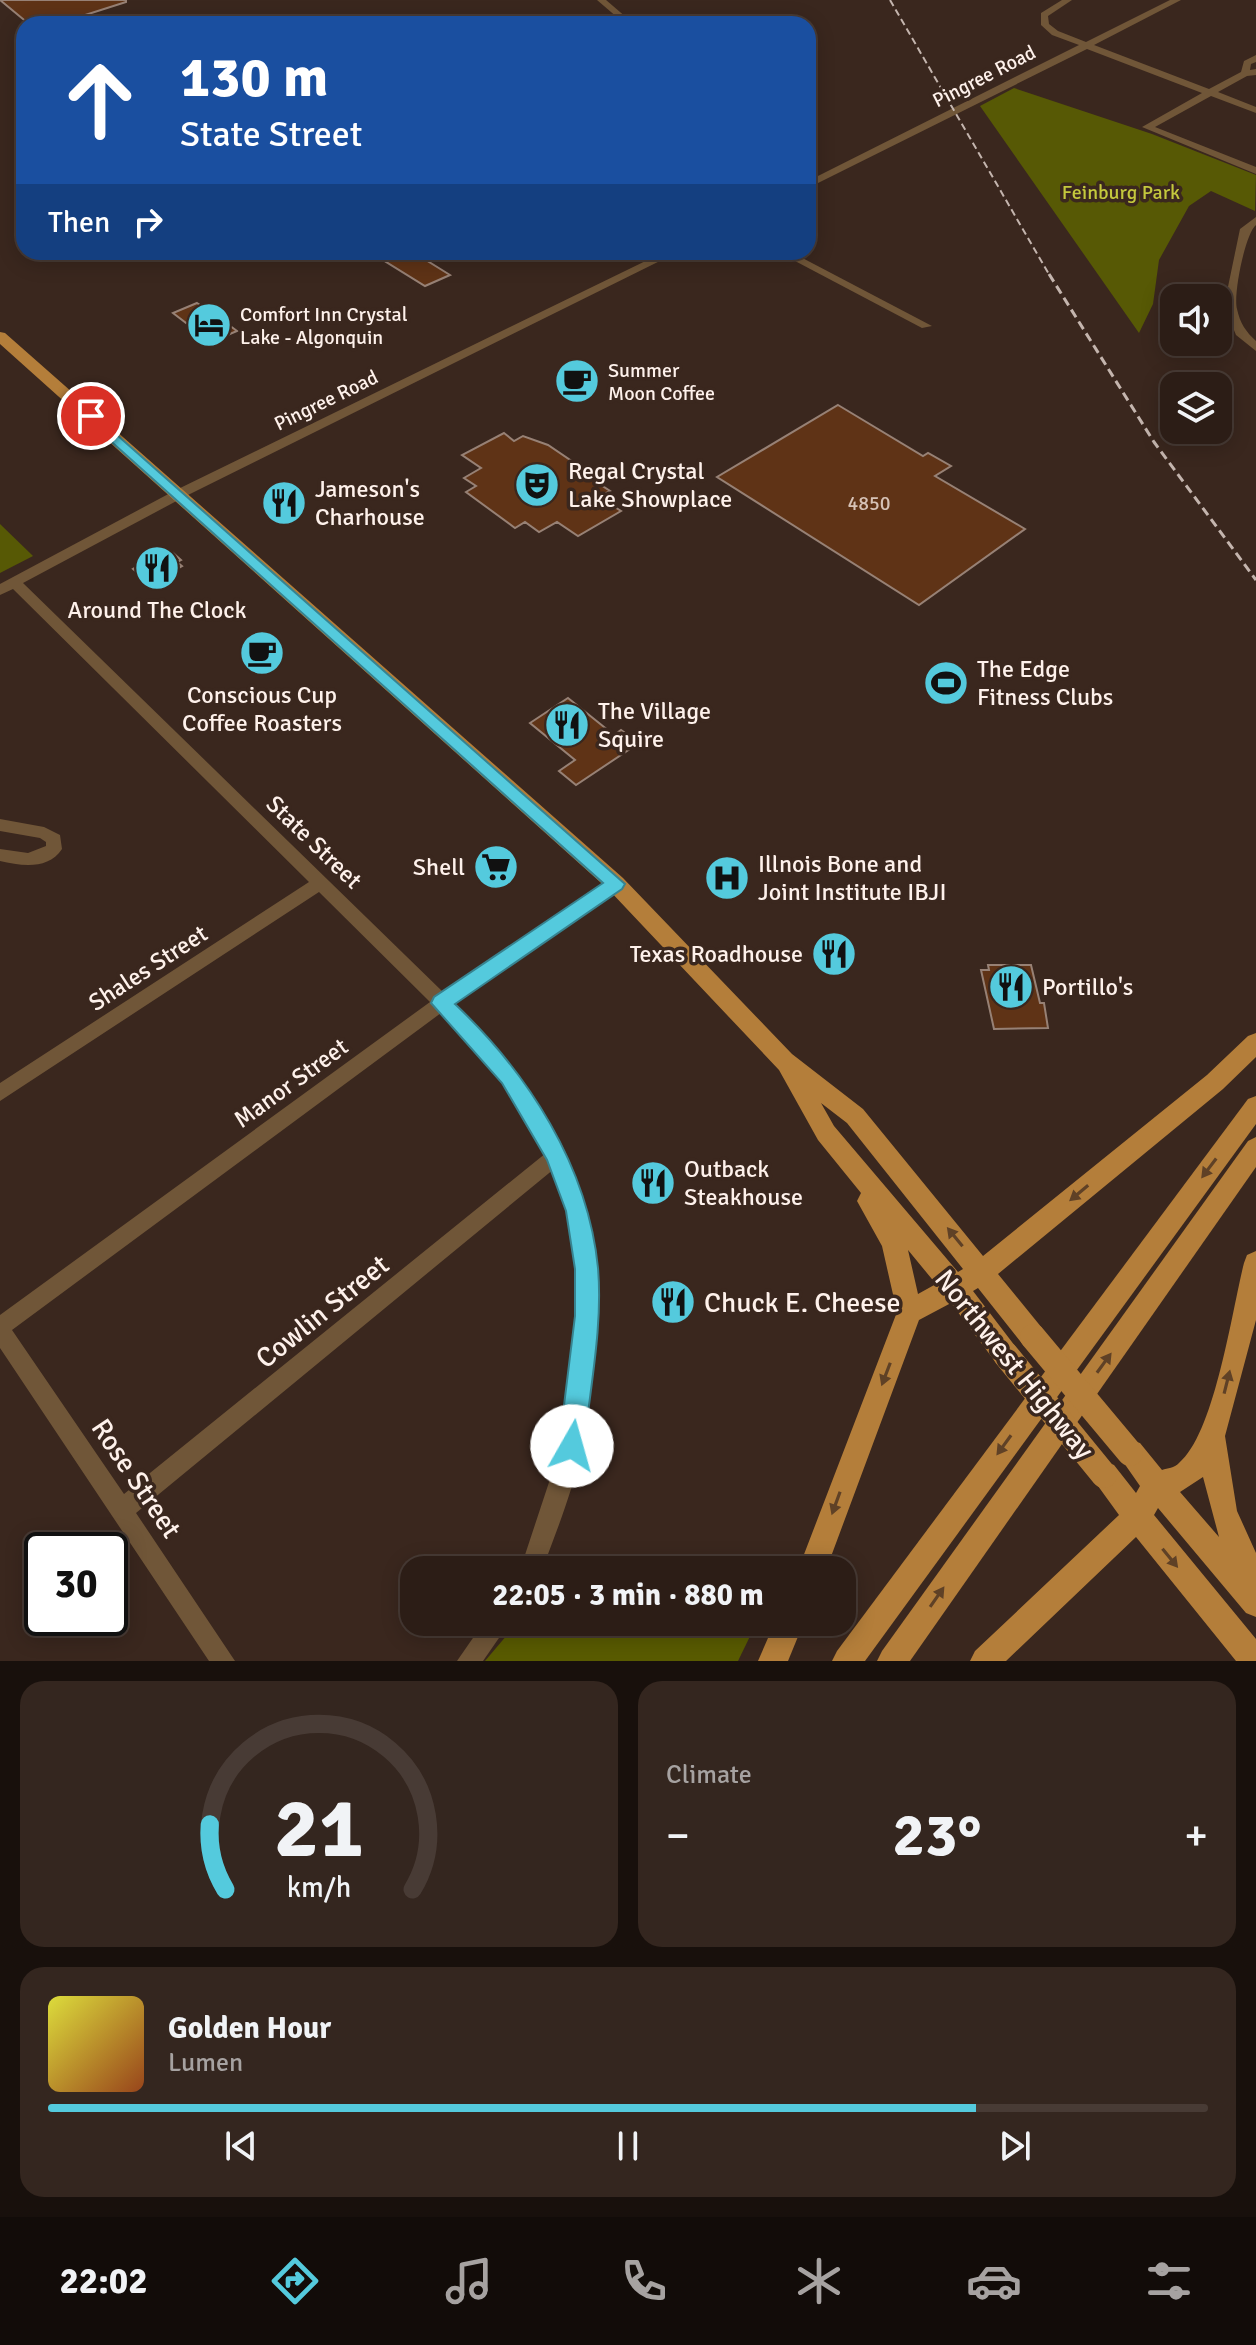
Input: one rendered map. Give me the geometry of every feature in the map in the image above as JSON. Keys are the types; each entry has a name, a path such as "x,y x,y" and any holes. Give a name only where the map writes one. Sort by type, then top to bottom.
{"main road":[{"name":"Northwest Highway","path":"0,336 616,884 784,1061 855,1116 1033,1337 1256,1603"},
{"path":"910,1312 982,1272 1215,1082 1256,1043"},
{"name":"Northwest Highway","path":"784,1061 826,1133 956,1289 1255,1661"},
{"path":"847,1661 1256,1106"},
{"path":"817,1556 910,1312 894,1243 826,1133"},
{"path":"892,1661 1256,1148"},
{"path":"985,1661 1137,1517 1157,1484 1188,1474 1212,1437 1256,1263"},
{"path":"1212,1437 1217,1494 1228,1531 1256,1577"},
{"path":"773,1661 784,1636"}],"street":[{"path":"601,0 620,16"},
{"path":"1068,0 1045,13 1045,25 1055,33 1256,110"},
{"name":"Pingree Road","path":"816,181 1177,0"},
{"path":"1256,58 1249,60 1250,73 1147,127 1256,171"},
{"path":"1256,220 1245,229 1241,241 1230,306 1240,333 1256,347"},
{"name":"Pingree Road","path":"7,586 179,494 657,260"},
{"path":"798,260 926,326"},
{"name":"State Street","path":"7,586 321,882 479,1039 509,1077 556,1156 577,1211 587,1269 586,1316 572,1446 536,1556"},
{"path":"0,825 44,833 54,839 54,849 44,858 28,860 0,855"},
{"name":"Shales Street","path":"0,1093 321,882"},
{"name":"Manor Street","path":"0,1328 441,1003 616,884"},
{"name":"Cowlin Street","path":"123,1509 556,1156"},
{"name":"Rose Street","path":"0,1328 223,1661"},
{"path":"469,1661 488,1636"}],"green space":[{"name":"Feinburg Park","path":"1014,88 1152,134 1256,175 1255,211 1211,191 1189,206 1159,260 1153,304 1139,333 980,106"},
{"path":"0,524 33,556 0,573"}],"shaded area":[{"path":"506,1636 750,1636 738,1661 485,1661"}],"building":[{"path":"0,0 126,0 82,16 19,16"},
{"path":"383,260 426,260 450,275 425,286"},
{"name":"Comfort Inn Crystal Lake - Algonquin","path":"197,303 237,331 211,342 173,313"},
{"path":"838,405 923,456 928,453 951,466 935,476 1025,529 919,605 717,477"},
{"name":"Regal Crystal Lake Showplace","path":"504,433 514,441 523,436 548,445 601,481 598,483 610,491 599,497 621,511 578,536 557,522 539,532 525,522 515,528 466,492 476,486 464,478 481,468 462,455"},
{"name":"Around The Clock","path":"164,552 168,555 173,553 181,560 177,562 182,566 151,584 133,569"},
{"path":"568,698 614,735 621,730 639,743 576,785 559,771 575,760 530,723"},
{"name":"Portillo's","path":"988,965 1031,965 1040,1003 1044,1003 1048,1028 994,1029 981,970 989,970"}],"railway":[{"path":"890,0 1050,276"},
{"path":"1049,274 1154,442 1256,580"}],"place":[{"name":"Comfort Inn Crystal Lake - Algonquin","path":"209,325"},
{"name":"Summer Moon Coffee","path":"577,381"},
{"name":"Regal Crystal Lake Showplace","path":"537,485"},
{"name":"Jameson's Charhouse","path":"284,503"},
{"name":"Around The Clock","path":"157,568"},
{"name":"Conscious Cup Coffee Roasters","path":"262,653"},
{"name":"The Edge Fitness Clubs","path":"946,683"},
{"name":"The Village Squire","path":"567,725"},
{"name":"Shell","path":"496,867"},
{"name":"Illnois Bone and Joint Institute IBJI","path":"727,878"},
{"name":"Texas Roadhouse","path":"834,954"},
{"name":"Portillo's","path":"1011,987"},
{"name":"Outback Steakhouse","path":"653,1183"},
{"name":"Chuck E. Cheese","path":"673,1302"}],"route":[{"path":"91,416 616,884 441,1003 479,1039 509,1077 556,1156 577,1211 587,1269 586,1316 572,1446"}]}
